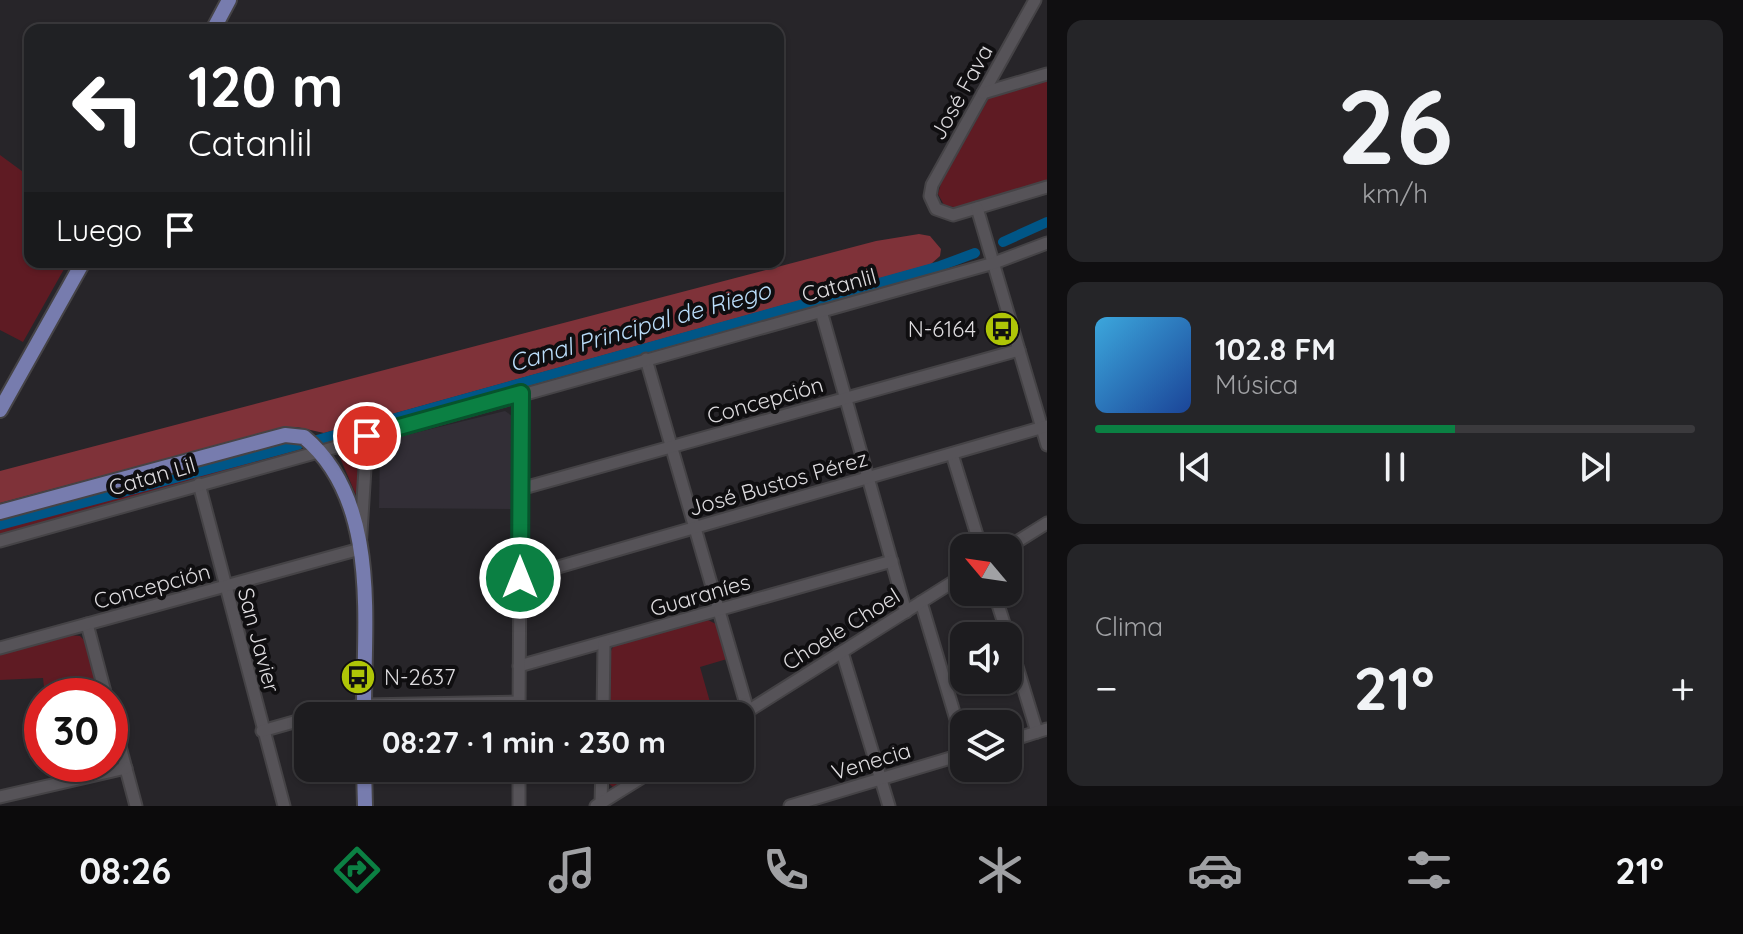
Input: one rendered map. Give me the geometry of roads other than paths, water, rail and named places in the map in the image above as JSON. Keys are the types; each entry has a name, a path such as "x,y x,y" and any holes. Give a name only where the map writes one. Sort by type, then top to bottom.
{"main road":[{"path":"216,24 229,0"},
{"path":"0,409 80,268"},
{"path":"0,512 285,435 300,435 316,450 349,503 360,549 364,702"},
{"path":"364,782 365,806"}],"street":[{"name":"José Fava","path":"977,208 947,215 933,205 930,196 932,185 1035,0"},
{"path":"983,93 1047,74"},
{"path":"1047,187 977,208 1047,445"},
{"name":"Catanlil","path":"316,450 994,263 1047,243"},
{"path":"821,311 906,612"},
{"name":"Concepción","path":"520,489 1019,350"},
{"path":"646,359 719,610 741,702"},
{"path":"519,702 521,393"},
{"name":"José Bustos Pérez","path":"520,578 1044,427"},
{"path":"360,549 367,436"},
{"name":"Catan Lil","path":"0,541 316,450"},
{"path":"952,454 977,534"},
{"name":"San Javier","path":"199,484 284,806"},
{"path":"1022,539 1047,523"},
{"name":"Concepción","path":"0,648 360,549"},
{"name":"Guaraníes","path":"519,666 892,561"},
{"name":"Choele Choel","path":"754,708 950,584"},
{"path":"921,602 953,710"},
{"path":"87,624 101,678"},
{"path":"603,702 604,643"},
{"path":"842,652 889,806"},
{"path":"1022,675 1042,731 1022,737"},
{"path":"262,731 294,722"},
{"name":"Venecia","path":"790,806 950,758"},
{"path":"128,776 136,806"},
{"path":"0,797 65,782"},
{"path":"519,782 519,806"},
{"path":"601,782 599,804 615,801 639,782"}],"waterway":[{"name":"Canal Principal de Riego","path":"1003,242 1047,222"},
{"name":"Canal Principal de Riego","path":"317,440 940,266 975,253"},
{"name":"Canal Principal de Riego","path":"0,525 298,445"}],"place":[{"name":"N-6164","path":"1002,329"},
{"name":"N-2637","path":"358,677"}]}
